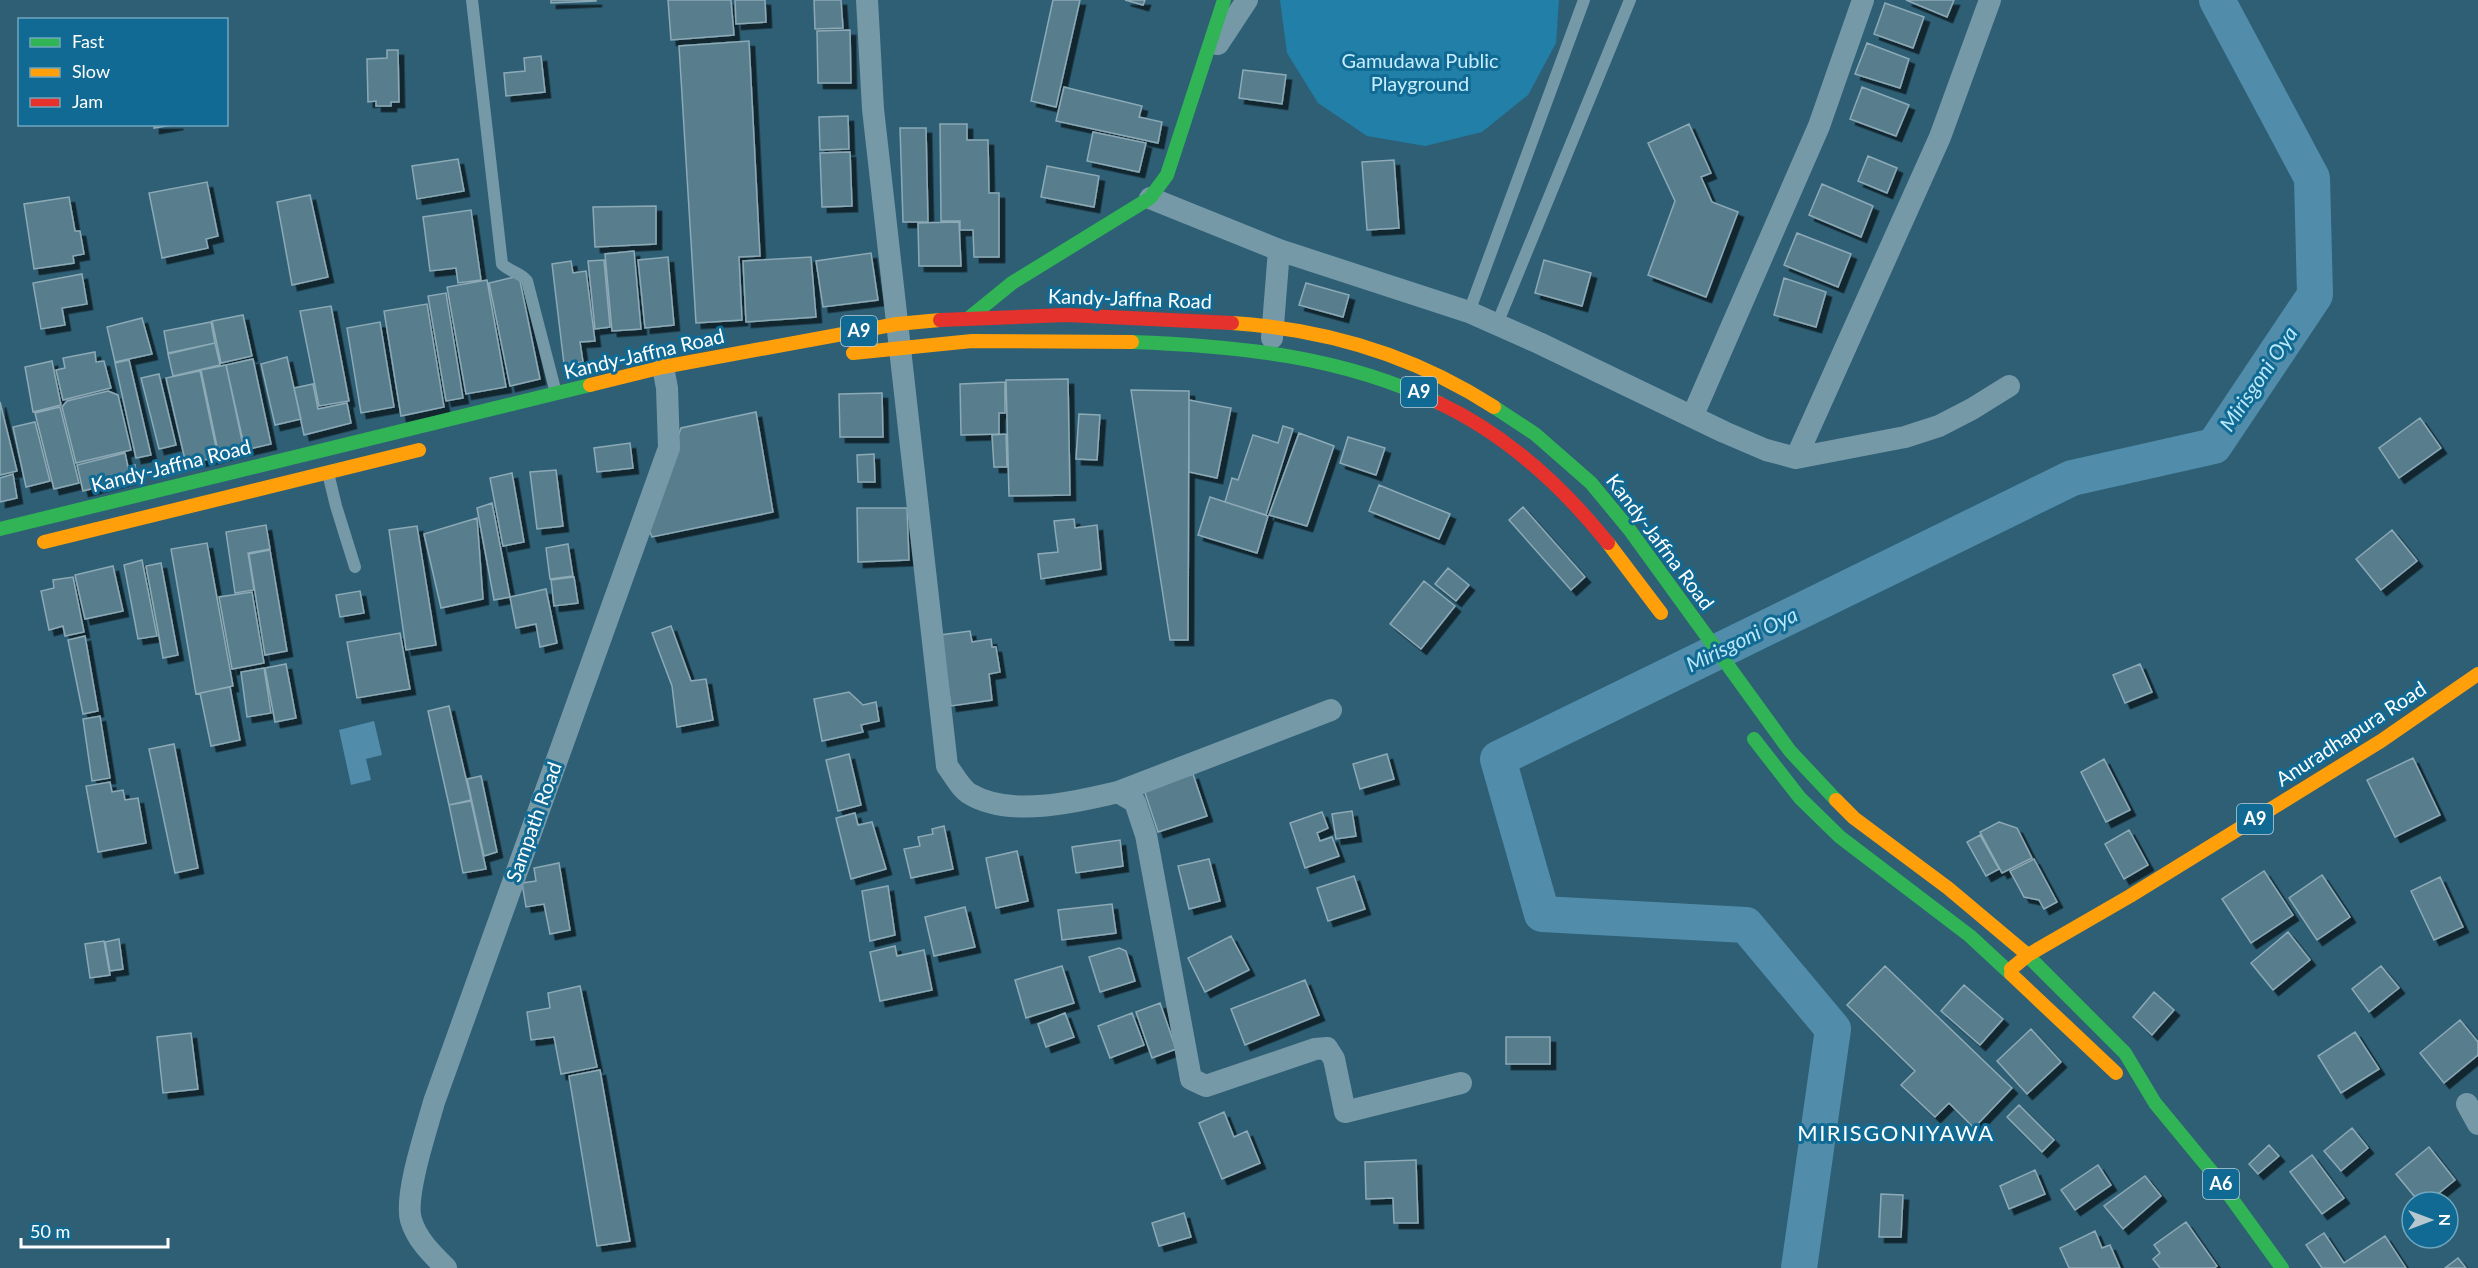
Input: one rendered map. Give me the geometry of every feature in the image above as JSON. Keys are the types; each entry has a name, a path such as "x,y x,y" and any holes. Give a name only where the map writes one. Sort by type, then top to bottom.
{"main road":[{"path":"969,318 1012,284 1150,198 1167,175 1224,0"},
{"name":"Kandy-Jaffna Road","path":"0,529 556,394 666,383 897,324 969,318 1078,315 1273,326 1305,331 1366,346 1431,371 1509,416 1543,440 1591,483 1610,504 1790,751 1854,818 1948,888 2028,956"},
{"name":"Kandy-Jaffna Road","path":"840,355 988,340 1182,344 1271,351 1326,360 1370,372 1420,392 1472,420 1512,447 1545,474 1604,538 1672,627"},
{"path":"33,544 275,487 430,447"},
{"name":"Anuradhapura Road","path":"2028,956 2130,896 2371,747 2478,674"},
{"path":"1747,730 1800,798 1840,837 1943,914 2009,971"},
{"name":"A9","path":"2009,971 2028,956"},
{"name":"A6","path":"2028,956 2125,1053 2155,1103 2216,1177 2282,1268"},
{"name":"A6","path":"2009,971 2114,1071 2155,1103"}],"street":[{"path":"867,0 873,109 898,348 947,766 968,793 991,804 1058,806 1118,792 1331,710"},
{"path":"1202,70 1247,0"},
{"path":"1693,415 1819,126 1863,0"},
{"path":"1796,458 1940,137 1990,0"},
{"path":"1150,198 1279,250 1469,312 1693,415 1724,432 1766,450 1796,458 1905,437 1939,426 2009,386"},
{"path":"1271,351 1279,250"},
{"name":"Sampath Road","path":"446,1268 426,1248 411,1219 411,1189 434,1102 669,448 666,383"},
{"path":"269,462 275,487"},
{"path":"1118,792 1135,802 1146,835 1191,1079 1206,1086 1315,1049 1327,1048 1335,1059 1345,1112 1461,1083"}],"lane":[{"path":"472,0 502,264 509,270 522,274 527,280 556,394"},
{"path":"1469,312 1584,0"},
{"path":"1497,324 1630,0"},
{"path":"328,472 355,567"}],"green space":[{"name":"Gamudawa Public Playground","path":"1280,0 1559,0 1556,43 1528,95 1482,132 1425,146 1367,136 1318,103 1287,53"}],"shaded area":[{"path":"374,721 382,755 366,759 371,780 351,785 339,730"}],"building":[{"path":"551,0 596,0 596,1 551,3"},
{"path":"668,0 731,0 734,35 671,40"},
{"path":"735,0 765,0 766,22 736,24"},
{"path":"814,0 841,0 843,28 815,29"},
{"path":"1053,0 1080,0 1056,107 1031,101"},
{"path":"1125,0 1145,0 1143,5"},
{"path":"1906,0 1954,0 1947,17"},
{"path":"1885,3 1924,17 1913,48 1874,34"},
{"path":"850,30 851,83 818,83 817,31"},
{"path":"749,41 760,256 739,257 742,320 696,323 679,46"},
{"path":"1867,43 1909,59 1900,88 1855,74"},
{"path":"387,50 398,50 399,102 391,102 391,106 376,106 376,101 368,102 367,59 387,58"},
{"path":"541,56 545,92 506,96 504,73 525,71 524,58"},
{"path":"1243,70 1286,75 1282,104 1239,98"},
{"path":"1064,87 1142,106 1139,117 1162,122 1158,143 1056,121"},
{"path":"1862,87 1909,105 1896,136 1850,119"},
{"path":"848,116 849,149 820,150 819,117"},
{"path":"940,124 967,124 967,140 988,140 989,193 999,193 999,257 974,257 973,230 960,230 960,221 941,221"},
{"path":"1689,124 1711,173 1701,177 1712,202 1738,212 1706,297 1648,275 1675,201 1648,143"},
{"path":"900,128 926,128 928,222 903,222"},
{"path":"1093,132 1146,143 1139,172 1087,161"},
{"path":"850,152 852,206 822,207 820,153"},
{"path":"1868,156 1897,168 1887,193 1858,181"},
{"path":"458,159 464,191 417,199 412,166"},
{"path":"1394,160 1399,228 1367,230 1362,162"},
{"path":"1047,166 1099,176 1094,207 1041,197"},
{"path":"207,182 218,236 206,239 208,248 162,258 149,193"},
{"path":"1822,184 1873,206 1861,237 1809,215"},
{"path":"310,195 328,277 292,285 277,202"},
{"path":"69,197 75,231 80,231 84,254 73,256 74,263 34,269 24,204"},
{"path":"656,206 656,244 595,247 593,207"},
{"path":"471,210 481,280 458,283 456,268 430,271 423,217"},
{"path":"959,222 961,266 919,266 918,223"},
{"path":"1797,233 1851,254 1838,287 1784,265"},
{"path":"634,251 641,329 612,331 605,254"},
{"path":"871,253 878,300 823,307 816,261"},
{"path":"668,257 674,325 645,328 638,260"},
{"path":"811,257 816,317 746,322 743,261"},
{"path":"604,260 610,327 595,329 588,261"},
{"path":"1544,260 1591,273 1582,306 1535,293"},
{"path":"571,261 573,273 586,271 595,341 580,342 583,362 564,364 552,264"},
{"path":"82,274 87,304 62,308 65,325 41,329 33,283"},
{"path":"519,276 540,379 510,386 489,283"},
{"path":"1784,278 1826,292 1816,327 1774,315"},
{"path":"487,280 506,387 466,394 447,287"},
{"path":"1306,283 1349,295 1343,317 1299,305"},
{"path":"446,293 463,398 446,401 428,296"},
{"path":"427,304 444,407 401,416 384,311"},
{"path":"331,306 349,401 319,406 300,311"},
{"path":"243,315 252,356 221,363 212,321"},
{"path":"142,318 152,354 115,362 107,327"},
{"path":"211,322 215,343 168,353 164,331"},
{"path":"380,322 394,407 361,413 347,328"},
{"path":"215,343 220,365 173,376 168,354"},
{"path":"95,352 96,362 104,361 111,388 63,400 56,370 65,368 63,358"},
{"path":"287,357 301,419 275,425 261,364"},
{"path":"253,359 271,444 245,450 226,365"},
{"path":"129,360 151,455 136,458 115,363"},
{"path":"52,361 61,405 33,412 25,367"},
{"path":"226,365 244,450 219,456 201,370"},
{"path":"200,371 218,457 186,464 166,378"},
{"path":"159,374 176,445 159,449 141,378"},
{"path":"1068,379 1070,495 1009,496 1006,380"},
{"path":"1005,382 1005,413 999,413 999,434 961,435 960,384"},
{"path":"313,384 318,409 347,403 351,423 304,435 294,388"},
{"path":"1131,390 1189,391 1188,640 1170,640"},
{"path":"108,391 118,395 131,450 76,463 62,407 67,401"},
{"path":"882,393 883,437 840,437 839,394"},
{"path":"1189,400 1231,408 1217,478 1189,472"},
{"path":"0,402 17,471 0,475"},
{"path":"60,407 79,483 54,489 35,413"},
{"path":"756,412 773,512 652,537 646,523 681,428"},
{"path":"1079,414 1100,415 1097,460 1076,459"},
{"path":"2420,418 2441,448 2399,478 2379,448"},
{"path":"35,422 50,481 26,487 13,427"},
{"path":"1283,426 1293,429 1266,515 1225,502 1232,478 1238,480 1253,435 1278,443"},
{"path":"1299,433 1334,446 1307,526 1269,515"},
{"path":"1006,434 1007,467 994,467 992,435"},
{"path":"1348,437 1385,448 1376,475 1340,463"},
{"path":"630,443 633,468 597,472 594,448"},
{"path":"125,453 128,467 135,465 137,477 83,491 77,465"},
{"path":"874,454 875,482 858,482 857,455"},
{"path":"556,470 563,526 537,529 530,472"},
{"path":"512,473 524,542 503,546 490,478"},
{"path":"13,474 17,498 0,502 0,478"},
{"path":"1379,485 1450,514 1439,539 1369,511"},
{"path":"1210,497 1268,516 1257,553 1198,535"},
{"path":"492,503 510,597 494,600 477,508"},
{"path":"1523,507 1585,577 1571,590 1509,520"},
{"path":"857,508 907,508 909,560 858,562"},
{"path":"477,518 483,599 441,608 424,534"},
{"path":"1074,519 1075,528 1097,525 1101,569 1041,579 1038,554 1058,552 1054,521"},
{"path":"266,525 270,549 248,553 254,590 235,593 226,532"},
{"path":"417,526 436,645 406,650 389,530"},
{"path":"2392,530 2417,561 2381,590 2356,559"},
{"path":"207,543 233,686 196,694 171,549"},
{"path":"568,544 573,576 550,579 546,548"},
{"path":"270,550 287,651 265,655 249,554"},
{"path":"142,560 157,636 138,639 124,565"},
{"path":"161,563 178,655 163,658 146,566"},
{"path":"113,566 123,611 85,619 75,575"},
{"path":"1448,568 1469,585 1456,601 1435,584"},
{"path":"73,577 84,632 65,636 63,626 49,630 41,591 54,588 53,580"},
{"path":"574,577 578,603 554,606 551,580"},
{"path":"1424,581 1455,606 1421,649 1390,624"},
{"path":"546,589 557,643 540,647 536,624 516,628 510,597"},
{"path":"360,591 364,613 340,617 336,595"},
{"path":"252,592 264,663 232,669 219,597"},
{"path":"671,626 691,681 706,679 713,720 677,727 672,686 652,633"},
{"path":"970,631 972,642 991,639 992,647 996,647 1000,672 989,674 992,700 951,706 940,635"},
{"path":"400,633 410,689 357,698 347,642"},
{"path":"85,636 98,711 83,714 68,640"},
{"path":"286,664 296,718 275,722 265,668"},
{"path":"2140,664 2152,692 2125,703 2113,675"},
{"path":"264,668 271,713 247,717 241,672"},
{"path":"230,687 240,740 211,746 200,693"},
{"path":"849,692 863,705 876,702 879,721 861,725 863,732 822,741 814,699"},
{"path":"449,706 471,800 449,805 428,711"},
{"path":"100,716 110,778 92,781 83,719"},
{"path":"174,744 198,868 175,873 149,749"},
{"path":"849,754 861,805 838,811 826,760"},
{"path":"1387,754 1394,779 1360,789 1353,764"},
{"path":"2413,758 2440,815 2395,837 2367,780"},
{"path":"2104,759 2130,810 2106,822 2081,772"},
{"path":"1193,774 1207,816 1158,832 1144,790"},
{"path":"481,776 497,852 484,856 467,779"},
{"path":"110,782 112,792 123,790 125,800 138,798 146,843 98,852 86,786"},
{"path":"471,801 486,869 463,873 449,805"},
{"path":"1352,811 1356,836 1336,839 1332,814"},
{"path":"1322,812 1328,828 1317,833 1320,841 1332,837 1339,856 1305,868 1290,823"},
{"path":"855,813 858,825 872,822 886,869 851,879 836,818"},
{"path":"1999,822 2017,828 2032,858 2002,873 1980,832"},
{"path":"944,826 953,869 911,878 904,849 920,846 918,837 933,834 932,829"},
{"path":"2129,830 2148,865 2124,879 2105,844"},
{"path":"1980,835 1999,869 1986,876 1967,842"},
{"path":"1120,840 1123,866 1076,873 1072,847"},
{"path":"1017,851 1028,901 996,908 986,858"},
{"path":"1209,859 1220,901 1189,909 1178,866"},
{"path":"2034,859 2057,902 2044,909 2039,900 2024,897 2010,871"},
{"path":"559,863 570,930 550,934 544,904 526,907 522,883 536,881 534,868"},
{"path":"2264,871 2293,915 2251,943 2222,899"},
{"path":"2322,875 2350,917 2317,940 2289,898"},
{"path":"1354,876 1365,909 1328,921 1317,888"},
{"path":"2440,877 2463,927 2434,940 2411,891"},
{"path":"888,886 895,935 870,941 862,891"},
{"path":"1112,904 1116,933 1062,940 1058,910"},
{"path":"965,907 975,947 934,956 925,917"},
{"path":"2288,932 2310,960 2273,990 2251,963"},
{"path":"1231,936 1249,970 1205,992 1188,958"},
{"path":"119,939 123,969 110,971 105,942"},
{"path":"104,941 110,975 90,978 85,944"},
{"path":"895,946 897,956 924,950 932,990 880,1001 870,952"},
{"path":"1119,948 1126,951 1135,981 1100,992 1089,957"},
{"path":"1062,966 1074,1003 1026,1018 1015,980"},
{"path":"1885,966 2012,1088 1974,1128 1949,1103 1935,1117 1901,1085 1915,1071 1847,1005"},
{"path":"2381,966 2399,988 2369,1012 2352,989"},
{"path":"1305,980 1319,1015 1245,1045 1231,1009"},
{"path":"1964,985 2003,1019 1980,1045 1941,1011"},
{"path":"580,986 597,1067 561,1074 554,1037 531,1040 527,1012 550,1008 548,993"},
{"path":"2154,992 2174,1010 2152,1035 2133,1017"},
{"path":"1160,1003 1176,1049 1152,1058 1136,1012"},
{"path":"1065,1013 1074,1037 1046,1047 1038,1024"},
{"path":"1132,1013 1144,1045 1110,1058 1098,1026"},
{"path":"2460,1020 2478,1042 2478,1055 2444,1083 2420,1053"},
{"path":"2031,1029 2061,1062 2027,1094 1997,1061"},
{"path":"2355,1032 2379,1069 2341,1093 2318,1056"},
{"path":"191,1033 198,1089 163,1093 157,1037"},
{"path":"1506,1037 1550,1037 1550,1064 1506,1064"},
{"path":"600,1070 630,1241 597,1246 569,1076"},
{"path":"2019,1105 2054,1140 2042,1152 2007,1117"},
{"path":"1224,1112 1234,1137 1247,1131 1260,1163 1222,1179 1199,1123"},
{"path":"2352,1128 2368,1148 2341,1171 2324,1151"},
{"path":"2269,1145 2279,1156 2258,1174 2249,1164"},
{"path":"2429,1147 2455,1180 2443,1190 2409,1190 2396,1174"},
{"path":"2312,1155 2344,1198 2322,1214 2290,1172"},
{"path":"1416,1160 1418,1223 1394,1223 1393,1198 1366,1199 1365,1162"},
{"path":"2098,1165 2111,1185 2075,1210 2061,1190"},
{"path":"2035,1170 2045,1194 2009,1209 2000,1186"},
{"path":"2145,1176 2161,1196 2123,1229 2104,1206"},
{"path":"1881,1194 1903,1195 1901,1237 1879,1237"},
{"path":"1184,1213 1191,1237 1159,1246 1152,1223"},
{"path":"2186,1222 2217,1266 2214,1268 2160,1268 2153,1259 2160,1253 2154,1245"},
{"path":"2095,1231 2102,1248 2110,1245 2120,1268 2069,1268 2060,1248"},
{"path":"2324,1233 2344,1263 2385,1236 2406,1268 2322,1268 2306,1245"},
{"path":"2458,1258 2466,1268 2445,1268"}],"waterway":[{"name":"Mirisgoni Oya","path":"1799,1268 1833,1029 1746,925 1542,914 1498,759 2072,478 2214,446 2315,295 2312,178 2217,0"}],"traffic: fast":[{"path":"969,318 1012,283 1150,198 1167,175 1224,0"},
{"path":"1132,342 1211,347 1289,356 1365,374 1439,403"},
{"path":"0,529 590,385"},
{"path":"1494,407 1535,434 1591,483 1629,529 1790,751 1836,800"},
{"path":"1754,739 1800,798 1840,837 1970,936 2011,974"},
{"path":"2023,951 2125,1053 2155,1103 2216,1177 2282,1268"}],"traffic: slow":[{"path":"590,385 663,367 897,324 940,320"},
{"path":"1232,323 1301,331 1369,348 1433,373 1494,407"},
{"path":"853,353 972,341 1132,342"},
{"path":"44,542 419,450"},
{"path":"1608,543 1661,613"},
{"path":"2011,969 2028,955 2130,896 2381,741 2478,674"},
{"path":"1836,800 1854,818 1948,888 2023,951"},
{"path":"2011,974 2116,1073"}],"traffic: jam":[{"path":"940,320 1067,315 1232,323"},
{"path":"1439,403 1488,430 1532,464 1572,502 1608,543"}],"district":[{"name":"MIRISGONIYAWA","path":"1896,1133"}]}
